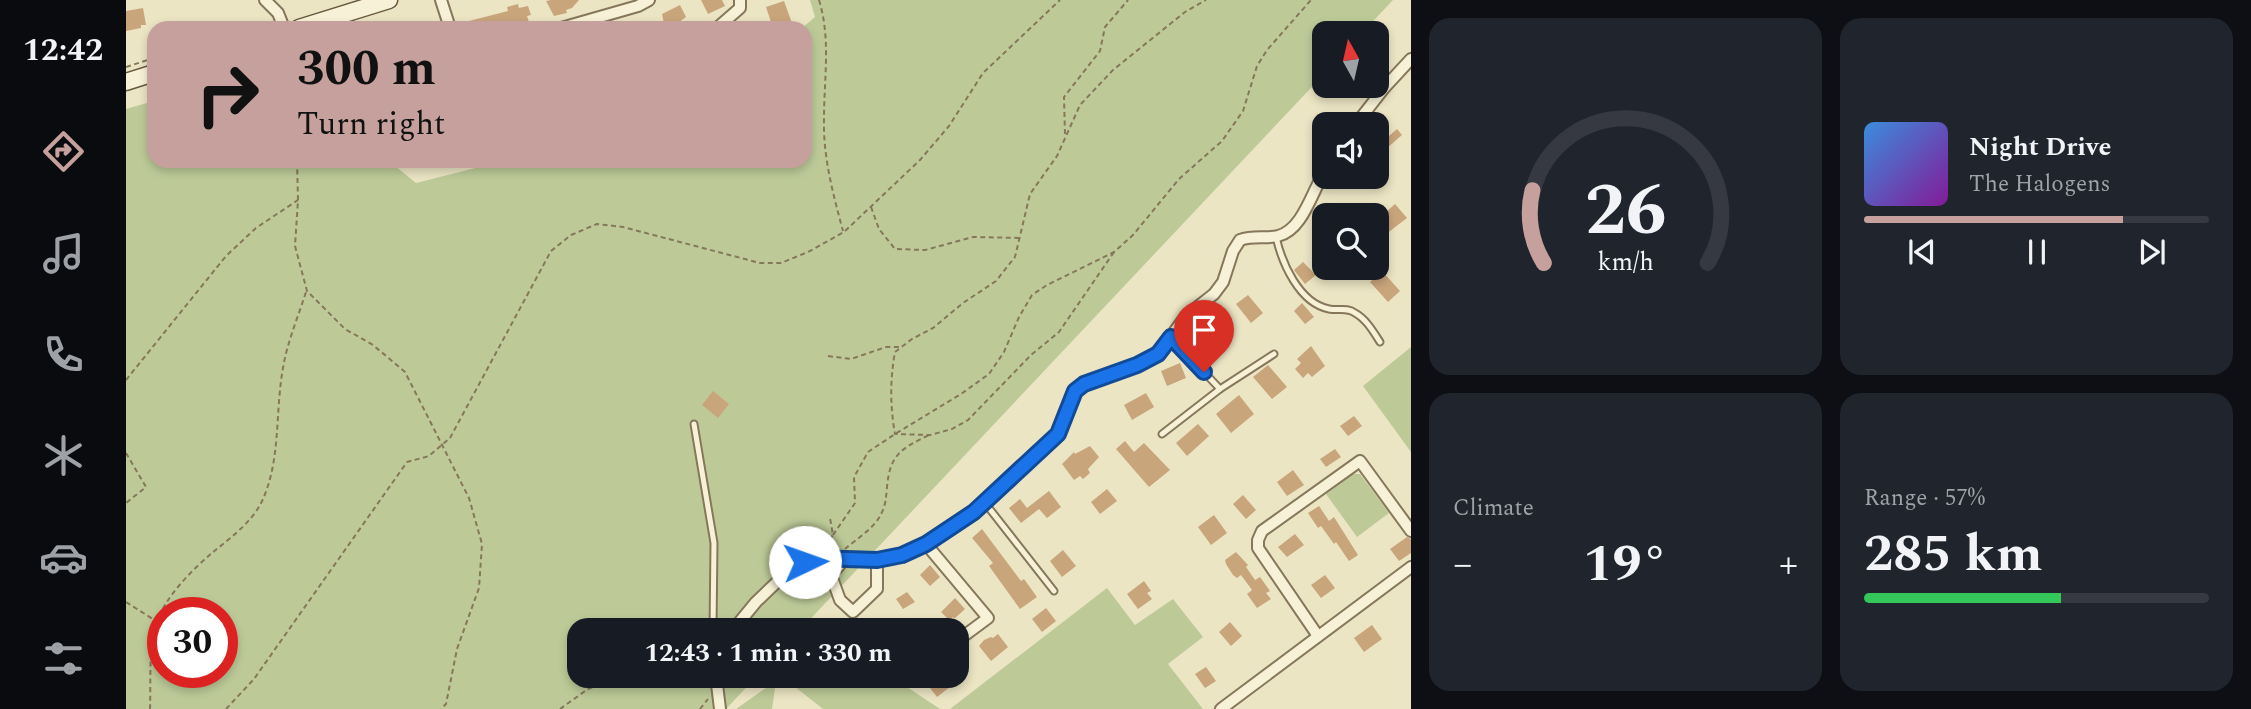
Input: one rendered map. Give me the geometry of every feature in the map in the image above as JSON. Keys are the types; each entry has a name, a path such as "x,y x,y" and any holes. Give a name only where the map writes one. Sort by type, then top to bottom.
{"main road":[{"path":"322,21 389,0"},
{"path":"126,82 147,75"}],"street":[{"path":"265,0 278,13 281,21"},
{"path":"441,0 448,21"},
{"path":"586,21 638,6 649,0"},
{"path":"724,21 740,8 740,0"},
{"path":"1365,112 1411,59"},
{"path":"742,618 779,580 805,562 815,558 877,560 902,555 926,544 985,503 1058,434 1075,391 1084,384 1158,354 1186,316 1214,294 1223,282 1233,251 1240,240 1255,236 1276,237 1286,233 1296,225 1315,189"},
{"path":"1318,636 1258,548 1262,531 1360,461 1411,531"},
{"path":"926,544 988,618 969,632"},
{"path":"838,560 831,575 840,600 853,612 877,589 877,560"},
{"path":"1220,709 1411,567"},
{"path":"717,688 720,709"}],"lane":[{"path":"1276,237 1293,282 1316,304 1328,309 1354,312 1367,322 1380,342"},
{"path":"1171,337 1220,389"},
{"path":"1162,435 1220,389 1274,354"},
{"path":"694,424 714,543 713,618"},
{"path":"985,503 1054,591"}],"path":[{"path":"819,0 827,49 824,121 829,178 844,232"},
{"path":"226,709 254,679 407,462 429,456 450,438 551,251 558,243 597,224 623,227 760,263 781,263 808,253 844,232 920,160 949,126 983,73 1060,0"},
{"path":"1065,135 1064,97 1100,51 1105,27 1128,0"},
{"path":"895,434 891,413 891,386 895,352 933,328 996,281 1015,257 1030,194 1056,156 1080,105 1114,70 1185,12 1206,0"},
{"path":"838,560 880,517 886,503 889,468 894,457 906,446 952,429 968,420 1031,355 1059,332 1114,252 1133,235 1179,180 1222,141 1243,111 1257,66 1267,50 1311,0"},
{"path":"126,67 147,60"},
{"path":"297,168 295,246 307,291 345,329 373,345 405,372 468,498 482,544 480,588 457,649 446,704 441,709"},
{"path":"126,380 226,256 256,228 298,201"},
{"path":"871,206 879,229 895,249 925,250 973,237 1021,238"},
{"path":"815,558 855,503 854,477 869,452 989,374 1004,352 1018,317 1032,295 1114,252"},
{"path":"171,597 196,567 241,528 262,501 276,457 277,408 283,365 307,291"},
{"path":"828,356 851,359 886,347 901,347"},
{"path":"895,434 930,435"},
{"path":"126,453 146,487 126,503"},
{"path":"830,519 833,535"},
{"path":"126,602 147,616"},
{"path":"150,709 151,688"},
{"path":"561,709 591,688"}],"green space":[{"path":"810,0 1393,0 1373,21 1312,21 1312,87 811,618 567,618 567,688 746,688 726,709 126,709 126,109 147,103 147,168 398,168 416,183 475,168 812,168 812,21 815,17"},
{"path":"1411,347 1411,452 1363,386"},
{"path":"1353,474 1360,474 1389,513 1357,537 1326,494"},
{"path":"1107,588 1135,625 1173,599 1203,637 1168,664 1203,709 950,709"},
{"path":"766,688 775,688 772,709 736,709"},
{"path":"796,688 908,688 940,709 823,709"}],"building":[{"path":"579,0 566,10 567,13 554,16 546,1"},
{"path":"701,0 722,0 725,6 708,14"},
{"path":"784,1 791,21 771,21 766,7"},
{"path":"518,4 519,8 528,6 531,15 527,16 529,21 469,21 508,11 507,7"},
{"path":"680,5 686,17 681,21 664,21 662,14"},
{"path":"143,8 146,25 126,31 126,11"},
{"path":"1397,129 1402,135 1389,146 1389,136"},
{"path":"1395,204 1407,218 1389,232 1389,209"},
{"path":"1303,262 1312,271 1312,278 1305,284 1294,270"},
{"path":"1389,279 1400,291 1388,302 1370,282"},
{"path":"1248,295 1263,313 1251,323 1236,304"},
{"path":"1302,303 1314,317 1305,324 1294,311"},
{"path":"1213,314 1230,331 1202,356 1187,341"},
{"path":"1311,346 1325,366 1312,377 1308,373 1303,378 1295,369 1301,363 1297,359"},
{"path":"1180,363 1186,378 1167,386 1161,371"},
{"path":"1268,365 1287,387 1272,399 1253,377"},
{"path":"713,391 729,404 718,418 702,405"},
{"path":"1146,393 1154,407 1132,420 1124,405"},
{"path":"1239,395 1254,414 1231,433 1216,414"},
{"path":"1354,416 1362,426 1348,436 1340,426"},
{"path":"1198,424 1209,436 1187,456 1176,443"},
{"path":"1125,441 1134,452 1144,443 1170,470 1149,487 1116,449"},
{"path":"1090,446 1099,457 1088,469 1090,473 1083,479 1080,476 1074,480 1062,464 1074,452 1075,454"},
{"path":"1335,449 1341,457 1326,467 1320,459"},
{"path":"1293,470 1304,485 1287,496 1277,482"},
{"path":"1107,489 1117,501 1100,514 1091,502"},
{"path":"1049,491 1061,507 1047,518 1039,509 1021,523 1009,508 1020,499 1027,508"},
{"path":"1243,495 1256,510 1246,519 1233,504"},
{"path":"1319,506 1329,521 1334,517 1358,555 1349,561 1336,542 1334,544 1321,526 1318,528 1308,513"},
{"path":"1214,515 1227,533 1211,545 1198,527"},
{"path":"982,529 1021,581 1024,579 1037,597 1020,609 989,566 993,563 972,538"},
{"path":"1295,534 1304,545 1287,557 1278,547"},
{"path":"1407,537 1411,539 1411,553 1399,561 1390,549"},
{"path":"1063,550 1076,566 1062,577 1050,561"},
{"path":"1236,552 1248,565 1246,567 1255,580 1260,577 1270,591 1266,593 1271,599 1257,608 1247,594 1252,590 1241,575 1237,578 1233,575 1226,564 1225,560"},
{"path":"930,565 940,577 930,586 920,575"},
{"path":"1325,575 1335,588 1321,598 1311,585"},
{"path":"1144,581 1151,591 1147,593 1152,599 1138,609 1127,594"},
{"path":"907,592 915,602 903,609 896,599"},
{"path":"955,598 965,609 955,618 947,618 941,612"},
{"path":"1046,608 1056,621 1042,632 1032,619"},
{"path":"1230,622 1242,636 1231,646 1219,632"},
{"path":"1372,625 1382,639 1364,652 1354,638"},
{"path":"998,634 1008,647 991,661 979,646 984,640"},
{"path":"1206,667 1216,681 1205,688 1195,674"},
{"path":"930,688 949,688 937,697"}],"route":[{"path":"805,562 815,558 877,560 902,555 949,530 974,512 1058,434 1075,391 1084,384 1137,365 1158,354 1171,337 1204,372"}]}
